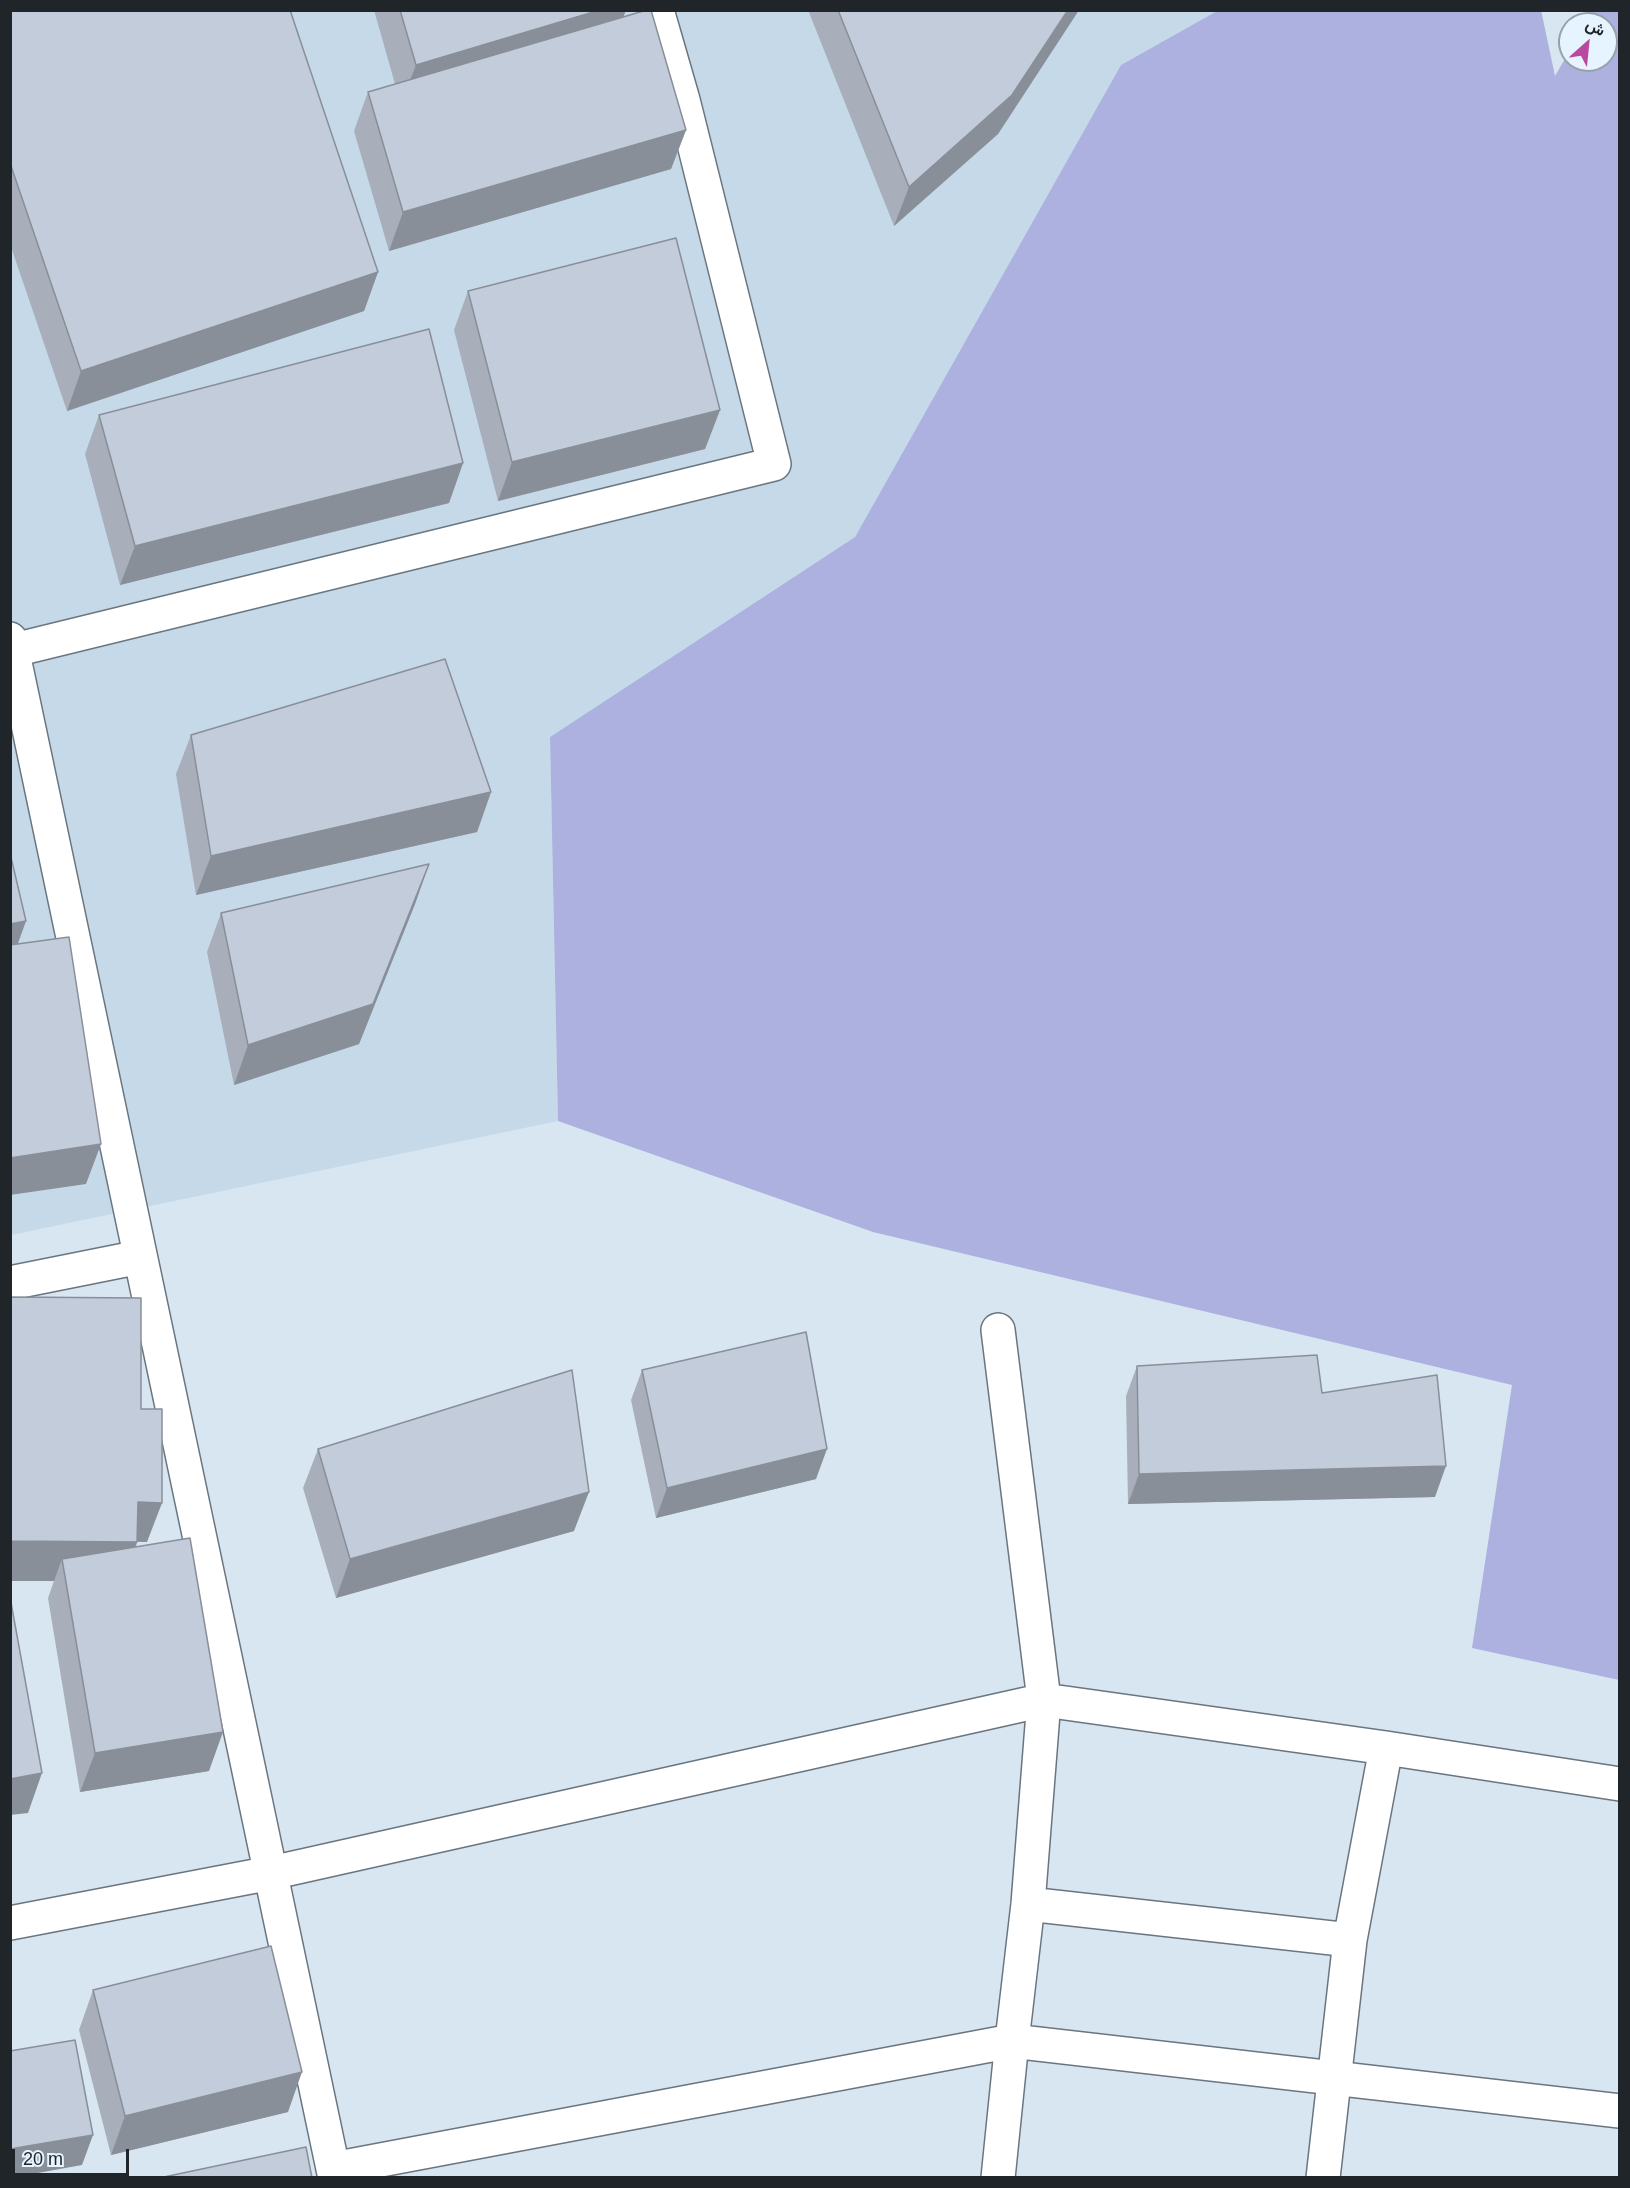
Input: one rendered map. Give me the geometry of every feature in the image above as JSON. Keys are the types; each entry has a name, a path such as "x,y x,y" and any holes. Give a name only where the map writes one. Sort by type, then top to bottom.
{"street":[{"path":"657,10 683,100 774,464 12,647 334,2173 1012,2041 1620,2111"},
{"path":"10,1284 140,1257"},
{"path":"998,1330 1044,1700 1028,1904 998,2178"},
{"path":"10,1923 271,1873 1044,1700 1386,1748 1620,1784"},
{"path":"1323,2178 1350,1940 1386,1748"},
{"path":"1028,1904 1350,1940"}],"shaded area":[{"path":"1541,10 1555,76 1558,71 1618,72 1618,12 1590,12 1620,11 1619,1680 1472,1648 1512,1385 873,1232 558,1121 550,737 855,537 1121,65 1217,11"},
{"path":"10,11 1217,11 1121,65 855,537 550,737 558,1121 11,1235"}],"building":[{"path":"10,10 290,10 378,272 81,371 10,163"},
{"path":"400,10 600,10 416,65"},
{"path":"651,10 686,130 403,212 368,92"},
{"path":"838,10 1068,10 1012,95 909,187"},
{"path":"676,238 720,410 512,462 468,291"},
{"path":"429,329 463,463 135,546 99,415"},
{"path":"445,659 491,792 211,856 191,735"},
{"path":"10,853 26,921 10,924"},
{"path":"429,864 373,1004 248,1045 221,913"},
{"path":"69,937 101,1144 10,1158 10,945"},
{"path":"10,1297 141,1298 141,1409 162,1409 162,1503 138,1502 137,1542 10,1541"},
{"path":"806,1332 827,1449 667,1488 642,1370"},
{"path":"1317,1355 1322,1393 1437,1375 1446,1466 1139,1474 1137,1366"},
{"path":"572,1370 589,1492 350,1559 318,1449"},
{"path":"190,1538 223,1732 95,1753 62,1559"},
{"path":"10,1597 42,1773 10,1779"},
{"path":"271,1946 302,2072 125,2116 93,1990"},
{"path":"75,2040 93,2135 10,2149 10,2051"},
{"path":"306,2147 312,2178 159,2178"}]}
